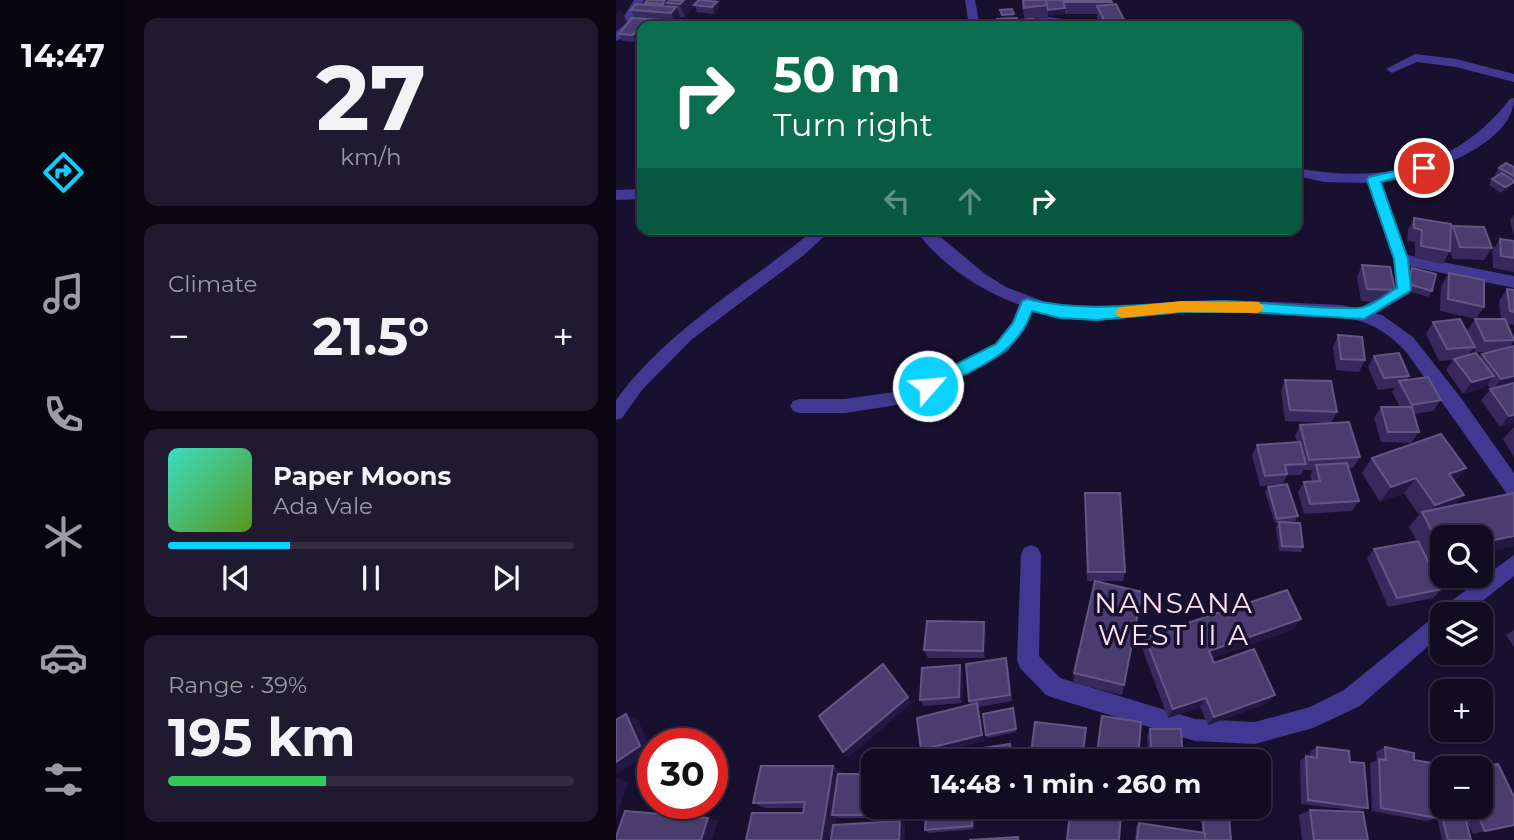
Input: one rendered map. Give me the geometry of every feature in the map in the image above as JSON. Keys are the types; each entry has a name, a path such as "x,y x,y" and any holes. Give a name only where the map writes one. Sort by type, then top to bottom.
{"street":[{"path":"616,37 639,0"},
{"path":"970,0 974,21"},
{"path":"1044,21 1065,21"},
{"path":"1392,69 1415,58 1456,63 1514,78"},
{"path":"1302,173 1332,180 1374,180 1456,157 1475,143 1513,105"},
{"path":"1364,313 1404,290 1401,259 1374,180"},
{"path":"616,195 637,194"},
{"path":"616,413 628,393 686,337 818,235"},
{"path":"927,235 942,251 974,276 1027,304 1060,312 1097,314 1182,307 1248,307 1364,313 1389,326 1417,352 1466,416 1514,488"},
{"path":"1401,259 1514,282"},
{"path":"799,406 845,406 904,398 1001,348 1019,325 1027,304"},
{"path":"1031,554 1028,660 1054,687 1195,730 1255,733 1313,717 1352,698 1430,631"},
{"path":"1465,602 1514,564"}],"building":[{"path":"647,0 665,0 663,4 645,3"},
{"path":"670,0 684,0 680,4 667,3"},
{"path":"699,0 717,2 712,7 694,5"},
{"path":"1023,0 1046,0 1048,5 1024,8"},
{"path":"1046,0 1063,0 1065,8 1048,10"},
{"path":"1111,0 1112,2 1065,2"},
{"path":"636,4 676,7 671,13 631,10"},
{"path":"1116,4 1124,21 1104,21 1097,6"},
{"path":"1012,9 1014,14 1002,15 1000,10"},
{"path":"632,18 660,20 637,21 637,30 633,35 619,34"},
{"path":"1017,18 1017,21 997,21"},
{"path":"1506,163 1514,167 1514,176 1499,168"},
{"path":"1502,173 1514,182 1505,187 1492,179"},
{"path":"1414,218 1451,224 1450,251 1421,246 1422,230 1414,228"},
{"path":"1453,226 1484,227 1492,248 1460,247"},
{"path":"1500,239 1514,241 1514,258 1501,256"},
{"path":"1362,265 1390,267 1395,290 1367,289"},
{"path":"1412,268 1436,274 1432,291 1408,284"},
{"path":"1449,273 1484,280 1484,307 1448,299"},
{"path":"1507,289 1514,290 1514,312 1510,311"},
{"path":"1460,319 1475,347 1447,349 1433,322"},
{"path":"1475,319 1505,319 1514,340 1485,341"},
{"path":"1338,335 1362,337 1365,360 1341,359"},
{"path":"1514,346 1514,376 1501,379 1482,354"},
{"path":"1399,353 1409,376 1384,378 1374,356"},
{"path":"1476,353 1494,376 1472,382 1454,359"},
{"path":"1428,377 1441,400 1412,405 1399,381"},
{"path":"1285,380 1331,381 1337,412 1290,410"},
{"path":"1514,383 1514,415 1509,416 1490,389"},
{"path":"1381,407 1412,407 1419,432 1388,432"},
{"path":"1349,422 1360,457 1309,460 1300,425"},
{"path":"1441,434 1466,468 1449,474 1464,495 1435,505 1416,478 1391,487 1372,458"},
{"path":"1300,442 1306,464 1285,465 1287,474 1265,476 1257,445"},
{"path":"1347,463 1359,501 1310,504 1304,482 1320,481 1316,465"},
{"path":"1287,484 1298,516 1277,519 1268,487"},
{"path":"1085,493 1120,493 1125,572 1088,572"},
{"path":"1514,493 1514,536 1493,540 1493,525 1430,525 1430,528 1422,512"},
{"path":"1279,522 1300,523 1303,547 1282,546"},
{"path":"1418,541 1430,565 1430,588 1442,589 1397,598 1374,549"},
{"path":"1095,581 1142,592 1124,685 1074,673"},
{"path":"1287,590 1301,619 1209,651 1214,663 1254,649 1275,695 1214,717 1206,698 1173,709 1145,637"},
{"path":"927,621 984,622 983,651 924,650"},
{"path":"1006,658 1010,695 969,701 966,664"},
{"path":"883,664 908,697 843,752 819,716"},
{"path":"960,665 959,697 920,700 922,668"},
{"path":"977,703 982,735 921,749 917,718"},
{"path":"1013,708 1016,729 986,735 983,714"},
{"path":"626,714 637,739 637,748 616,762 616,720"},
{"path":"1102,716 1141,722 1139,749 1098,749"},
{"path":"1035,722 1086,728 1083,749 1032,749"},
{"path":"1150,729 1181,729 1182,749 1151,749"},
{"path":"1010,744 1011,749 976,749"},
{"path":"1317,747 1349,751 1350,762 1364,763 1368,808 1308,800 1306,756 1317,758"},
{"path":"1385,747 1414,753 1414,760 1430,763 1430,817 1381,808 1379,759 1386,760"},
{"path":"1498,764 1514,797 1514,825 1485,831 1480,819 1493,819 1493,765"},
{"path":"761,766 833,766 821,840 746,840 752,813 803,813 805,802 753,803"},
{"path":"838,774 861,774 861,815 832,815"},
{"path":"1310,810 1363,812 1368,840 1314,840"},
{"path":"625,811 637,812 637,819 708,819 701,840 616,840"},
{"path":"925,819 972,819 972,826 925,830"},
{"path":"1069,819 1121,819 1119,840 1067,840"},
{"path":"1203,819 1229,819 1231,840 1205,840"},
{"path":"1443,819 1466,819 1471,840 1448,840"},
{"path":"900,821 899,840 831,840 833,825"},
{"path":"1139,823 1205,833 1205,840 1137,840"},
{"path":"1018,837 1018,840 969,840"}],"slow traffic":[{"path":"1121,312 1182,307 1258,307"}],"district":[{"name":"NANSANA WEST II A","path":"1174,619"}],"route":[{"path":"928,386 1001,348 1019,325 1027,304 1060,312 1097,314 1182,307 1248,307 1364,313 1399,296 1404,290 1401,259 1374,180 1424,168"}]}
